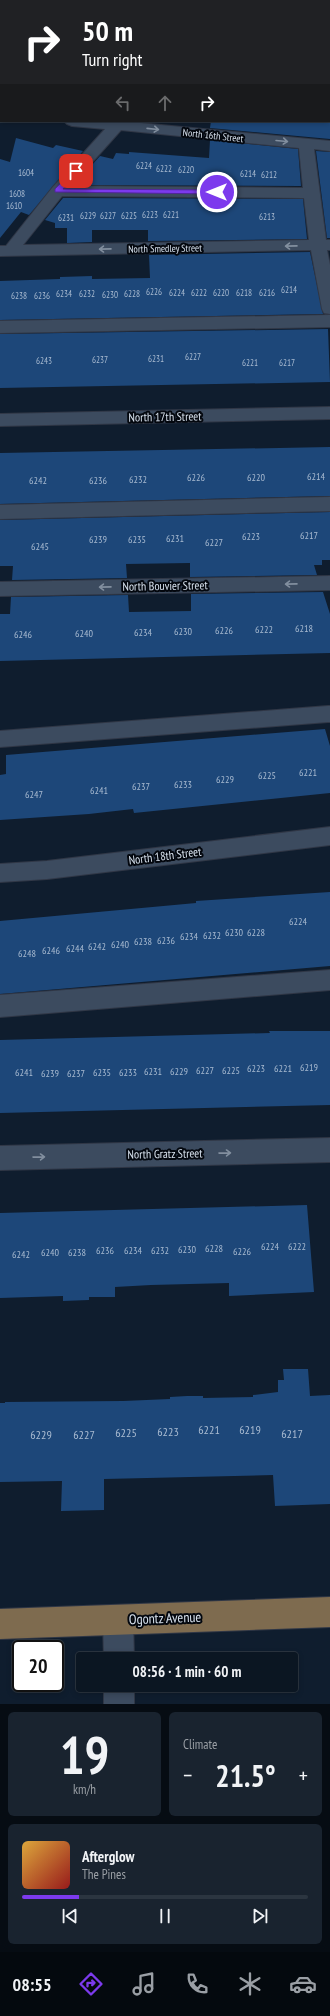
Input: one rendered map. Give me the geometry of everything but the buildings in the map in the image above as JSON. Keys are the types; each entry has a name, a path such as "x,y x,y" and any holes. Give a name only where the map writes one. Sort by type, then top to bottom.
{"main road":[{"name":"Ogontz Avenue","path":"0,1624 330,1612"}],"street":[{"name":"North 16th Street","path":"83,122 330,146"},
{"path":"5,251 117,125"},
{"path":"306,144 312,193 324,245 330,309"},
{"path":"58,191 312,193"},
{"name":"North Smedley Street","path":"5,251 324,245"},
{"path":"0,328 330,321"},
{"name":"North 17th Street","path":"0,420 330,413"},
{"path":"0,512 330,504"},
{"name":"North Bouvier Street","path":"0,589 330,583"},
{"path":"0,739 328,714"},
{"name":"North 18th Street","path":"0,874 47,870 330,836"},
{"path":"0,1006 330,980"},
{"name":"North Gratz Street","path":"0,1158 330,1150"},
{"path":"118,1620 119,1652"},
{"path":"119,1692 119,1704"}],"route":[{"path":"76,171 58,191 217,192"}]}
